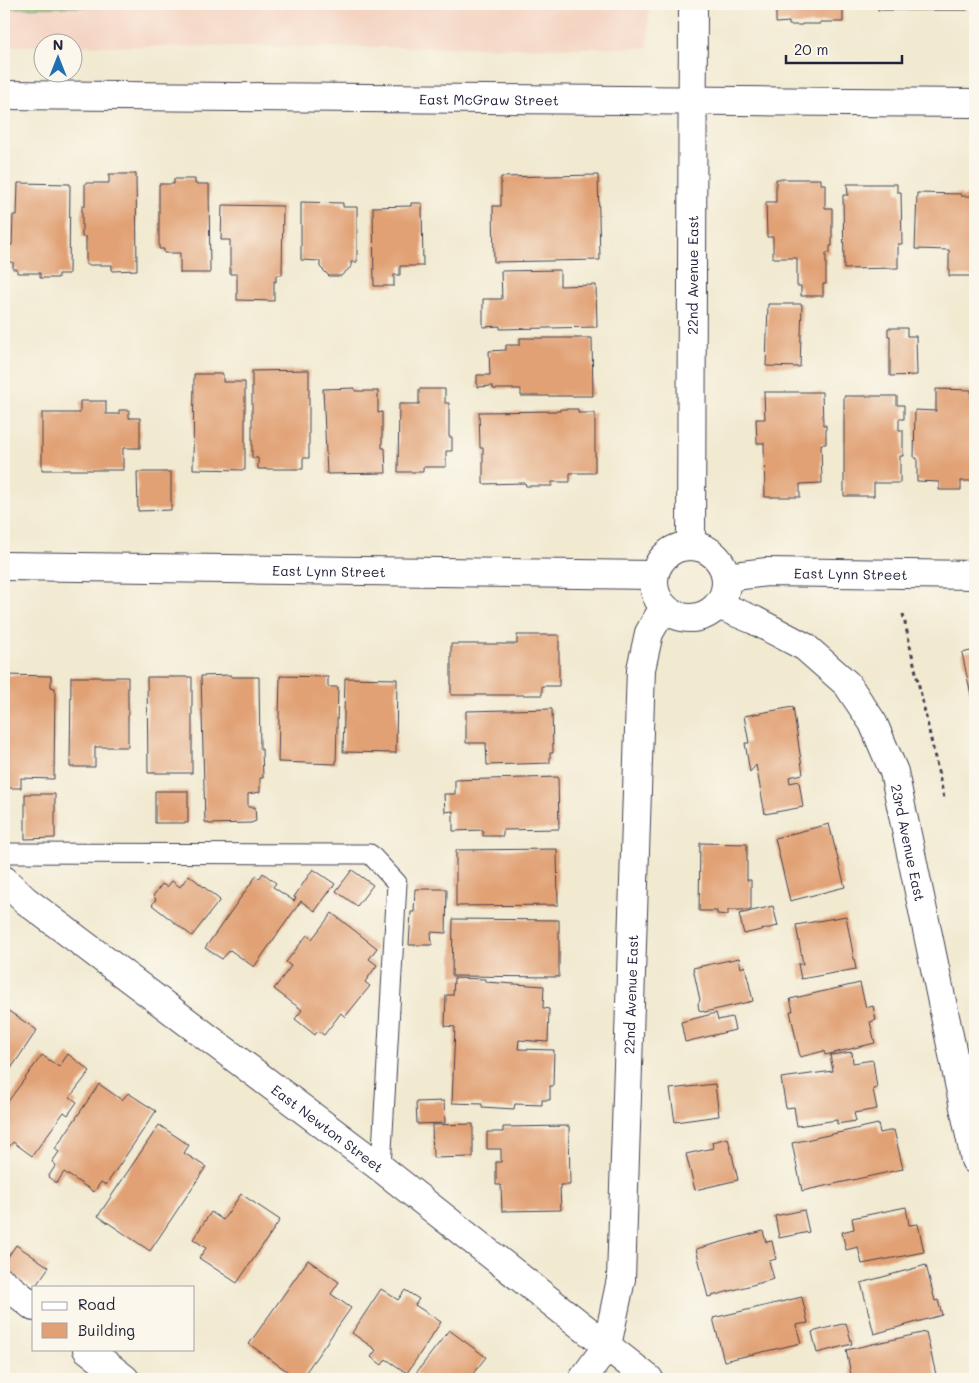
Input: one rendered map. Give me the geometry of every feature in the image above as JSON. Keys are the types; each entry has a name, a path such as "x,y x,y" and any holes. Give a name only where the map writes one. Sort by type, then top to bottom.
{"street":[{"name":"22nd Avenue East","path":"691,545 693,4"},
{"name":"East McGraw Street","path":"4,95 975,103"},
{"path":"691,545 701,546 721,560 726,572 727,584 724,596 708,614 697,618 685,618 674,614 664,607 658,598 654,586 654,575 658,563 666,554 676,548 691,545"},
{"name":"East Lynn Street","path":"4,566 654,575"},
{"name":"East Lynn Street","path":"726,577 767,572 975,575"},
{"name":"23rd Avenue East","path":"718,605 754,620 805,647 847,684 873,723 894,772 975,1160"},
{"name":"22nd Avenue East","path":"583,1379 607,1346 620,1279 641,669 649,633 664,607"},
{"name":"East Newton Street","path":"4,880 26,900 381,1168 649,1379"},
{"path":"4,1283 32,1305"},
{"path":"88,1350 125,1379"}],"lane":[{"path":"4,853 370,854 397,883 381,1168"}],"path":[{"path":"903,614 944,798"}],"shaded area":[{"path":"4,4 649,4 648,46 639,48 82,46 82,32 32,32 32,46 4,46"}],"green space":[{"path":"10,4 194,4 194,5 10,8"}],"building":[{"path":"776,4 843,4 843,22 820,22 820,24 802,25 789,25 789,22 776,23"},
{"path":"878,4 967,4 967,10 878,10"},
{"path":"109,174 136,174 137,270 112,271 112,265 86,265 86,237 82,237 82,206 85,206 85,183 109,183"},
{"path":"598,175 600,260 494,262 493,206 501,206 501,177"},
{"path":"174,179 195,179 195,184 209,184 210,273 180,273 180,253 164,253 164,249 159,249 159,184 174,184"},
{"path":"776,179 821,179 821,184 825,184 825,208 832,208 832,246 830,246 830,253 826,253 826,284 823,284 823,296 801,296 801,286 797,286 797,258 773,258 773,237 767,237 766,202 776,202"},
{"path":"18,183 70,184 69,274 58,274 58,278 40,278 40,273 17,273 17,269 13,269 13,262 4,262 4,245 12,245 13,215 17,215"},
{"path":"847,184 897,184 897,192 901,192 902,244 898,244 898,268 844,269 843,195 848,195"},
{"path":"917,193 975,196 975,276 949,276 949,250 915,249"},
{"path":"301,202 343,203 343,207 357,207 357,262 351,262 351,267 341,276 329,276 320,267 320,261 301,260"},
{"path":"411,203 422,203 423,266 400,266 400,275 394,275 394,286 374,286 373,207 411,206"},
{"path":"222,205 283,206 282,275 276,275 276,282 274,281 274,301 237,300 237,274 230,274 230,240 221,240"},
{"path":"560,270 560,286 596,285 597,327 500,329 500,326 483,327 483,299 502,299 501,271"},
{"path":"768,304 802,304 800,367 766,366"},
{"path":"888,328 907,328 907,336 916,336 917,375 890,376 890,336 888,336"},
{"path":"520,338 592,338 593,396 521,396 521,389 493,389 493,386 477,387 477,375 490,375 489,351 506,350 506,345 520,345"},
{"path":"309,370 309,458 303,458 303,469 258,469 258,458 252,458 252,371"},
{"path":"194,374 223,374 223,382 245,382 245,470 193,469"},
{"path":"355,388 355,391 378,391 378,413 382,412 382,448 385,448 386,473 327,474 323,389"},
{"path":"419,389 445,389 445,403 449,403 449,437 452,437 452,451 446,451 446,467 423,467 423,472 398,472 399,404 419,404"},
{"path":"936,389 971,390 971,410 974,410 975,481 961,481 961,490 939,490 939,482 917,481 917,458 914,458 915,410 936,411"},
{"path":"764,392 822,392 823,425 826,425 826,444 821,444 822,483 800,484 800,497 765,497 764,443 757,443 756,419 765,419"},
{"path":"844,396 897,396 897,405 904,405 904,419 899,419 899,430 903,430 903,456 900,456 900,483 874,483 874,496 844,496"},
{"path":"80,401 106,401 106,414 119,414 119,410 129,410 129,418 140,418 140,448 123,448 123,470 42,470 42,413 80,413"},
{"path":"560,409 578,409 578,413 595,413 595,473 570,473 570,482 552,482 552,486 526,486 525,483 483,484 483,448 480,448 479,412 560,411"},
{"path":"137,472 171,472 171,510 138,511"},
{"path":"517,635 559,635 559,686 542,686 542,695 451,695 451,644 517,644"},
{"path":"975,650 975,709 974,709 962,653"},
{"path":"4,675 51,676 51,687 55,688 54,779 21,778 21,788 4,788"},
{"path":"231,675 231,677 259,677 260,749 262,749 263,778 260,778 260,792 248,794 248,807 255,807 256,821 251,823 210,824 205,822 201,676"},
{"path":"280,676 328,677 328,687 338,687 336,764 278,762"},
{"path":"71,677 128,677 128,747 95,747 95,767 70,767"},
{"path":"147,677 192,677 192,773 148,773"},
{"path":"345,678 397,679 396,753 343,752"},
{"path":"793,707 803,774 789,777 790,783 799,781 803,807 765,814 756,765 750,772 745,743 749,743 744,716"},
{"path":"552,709 553,753 550,753 550,763 487,765 486,743 466,743 466,711"},
{"path":"558,777 559,829 503,830 503,836 483,836 483,830 453,831 453,811 445,812 444,794 455,794 455,780"},
{"path":"155,791 188,791 188,823 155,823"},
{"path":"25,794 55,794 55,838 25,839"},
{"path":"829,824 845,887 790,901 775,838"},
{"path":"700,843 747,844 747,880 751,880 751,910 728,910 728,915 717,914 717,911 699,911"},
{"path":"557,849 558,905 456,906 456,850"},
{"path":"313,869 335,884 315,911 301,901 254,967 230,950 222,959 205,948 256,876 259,879 263,873 276,883 273,887 294,901 296,898 294,897"},
{"path":"352,870 373,885 357,906 336,891"},
{"path":"189,875 220,900 192,936 152,905 156,899 153,896 162,884 167,887 172,881 180,887"},
{"path":"415,889 447,889 446,933 431,932 432,945 409,945 411,912 414,912"},
{"path":"773,906 778,926 744,934 739,914"},
{"path":"332,913 377,948 369,959 377,965 365,982 370,986 345,1017 341,1013 324,1035 318,1031 315,1035 295,1019 302,1010 274,989 291,966 286,962 307,935 312,939"},
{"path":"846,916 856,969 801,979 798,964 803,964 796,925"},
{"path":"453,919 559,920 559,977 452,976"},
{"path":"739,958 741,968 745,966 753,1001 705,1012 699,1010 698,1004 700,1000 693,968"},
{"path":"454,978 485,979 485,982 544,986 543,1008 549,1009 548,1042 519,1040 518,1049 554,1050 553,1086 550,1086 550,1100 542,1100 542,1105 515,1104 514,1109 482,1107 482,1104 452,1103 455,1027 445,1026 446,995 453,995"},
{"path":"860,983 866,1008 873,1006 876,1020 870,1022 875,1043 825,1055 824,1051 800,1057 790,1011 793,1011 790,999"},
{"path":"4,1008 37,1030 4,1079"},
{"path":"716,1013 718,1020 732,1017 735,1030 685,1042 681,1022"},
{"path":"852,1052 853,1063 873,1060 877,1088 873,1089 877,1109 854,1113 856,1121 837,1124 837,1120 797,1126 794,1107 786,1108 781,1078 833,1071 830,1055"},
{"path":"68,1054 90,1071 70,1097 77,1102 68,1115 64,1112 32,1156 13,1142 4,1153 4,1107 42,1055 59,1067"},
{"path":"99,1084 122,1100 128,1093 156,1111 106,1185 101,1182 94,1192 64,1172 57,1183 48,1177 56,1165 52,1162 59,1152 55,1149"},
{"path":"715,1084 719,1116 675,1122 670,1089"},
{"path":"444,1101 445,1123 417,1124 416,1102"},
{"path":"473,1124 473,1157 433,1158 432,1125"},
{"path":"878,1124 880,1133 894,1130 903,1169 802,1191 792,1143"},
{"path":"159,1125 189,1145 184,1153 206,1167 150,1251 98,1216"},
{"path":"569,1126 570,1185 560,1185 561,1210 502,1211 501,1185 496,1185 496,1162 501,1162 501,1149 487,1149 487,1132 503,1132 503,1127"},
{"path":"728,1138 738,1180 695,1190 686,1154 713,1148 712,1142"},
{"path":"241,1194 280,1220 237,1283 199,1258 206,1248 193,1239 211,1212 223,1220"},
{"path":"906,1207 909,1225 918,1224 924,1252 862,1264 858,1247 846,1250 842,1232 854,1229 852,1218"},
{"path":"804,1210 809,1232 779,1238 775,1216"},
{"path":"763,1231 766,1242 772,1241 776,1259 769,1261 774,1279 708,1297 696,1249"},
{"path":"16,1245 49,1267 35,1286 32,1287 4,1268 4,1263"},
{"path":"308,1260 339,1282 331,1294 351,1308 301,1379 298,1379 249,1344"},
{"path":"926,1265 935,1301 938,1300 942,1315 874,1334 861,1283"},
{"path":"381,1289 398,1300 405,1290 419,1299 415,1305 441,1322 407,1373 386,1359 382,1365 371,1357 376,1350 352,1333"},
{"path":"802,1297 808,1323 796,1325 801,1343 724,1361 713,1318"},
{"path":"846,1323 852,1344 817,1353 812,1332"},
{"path":"449,1330 486,1357 469,1379 424,1379 416,1373"},
{"path":"926,1332 937,1379 852,1379 846,1350"}]}
